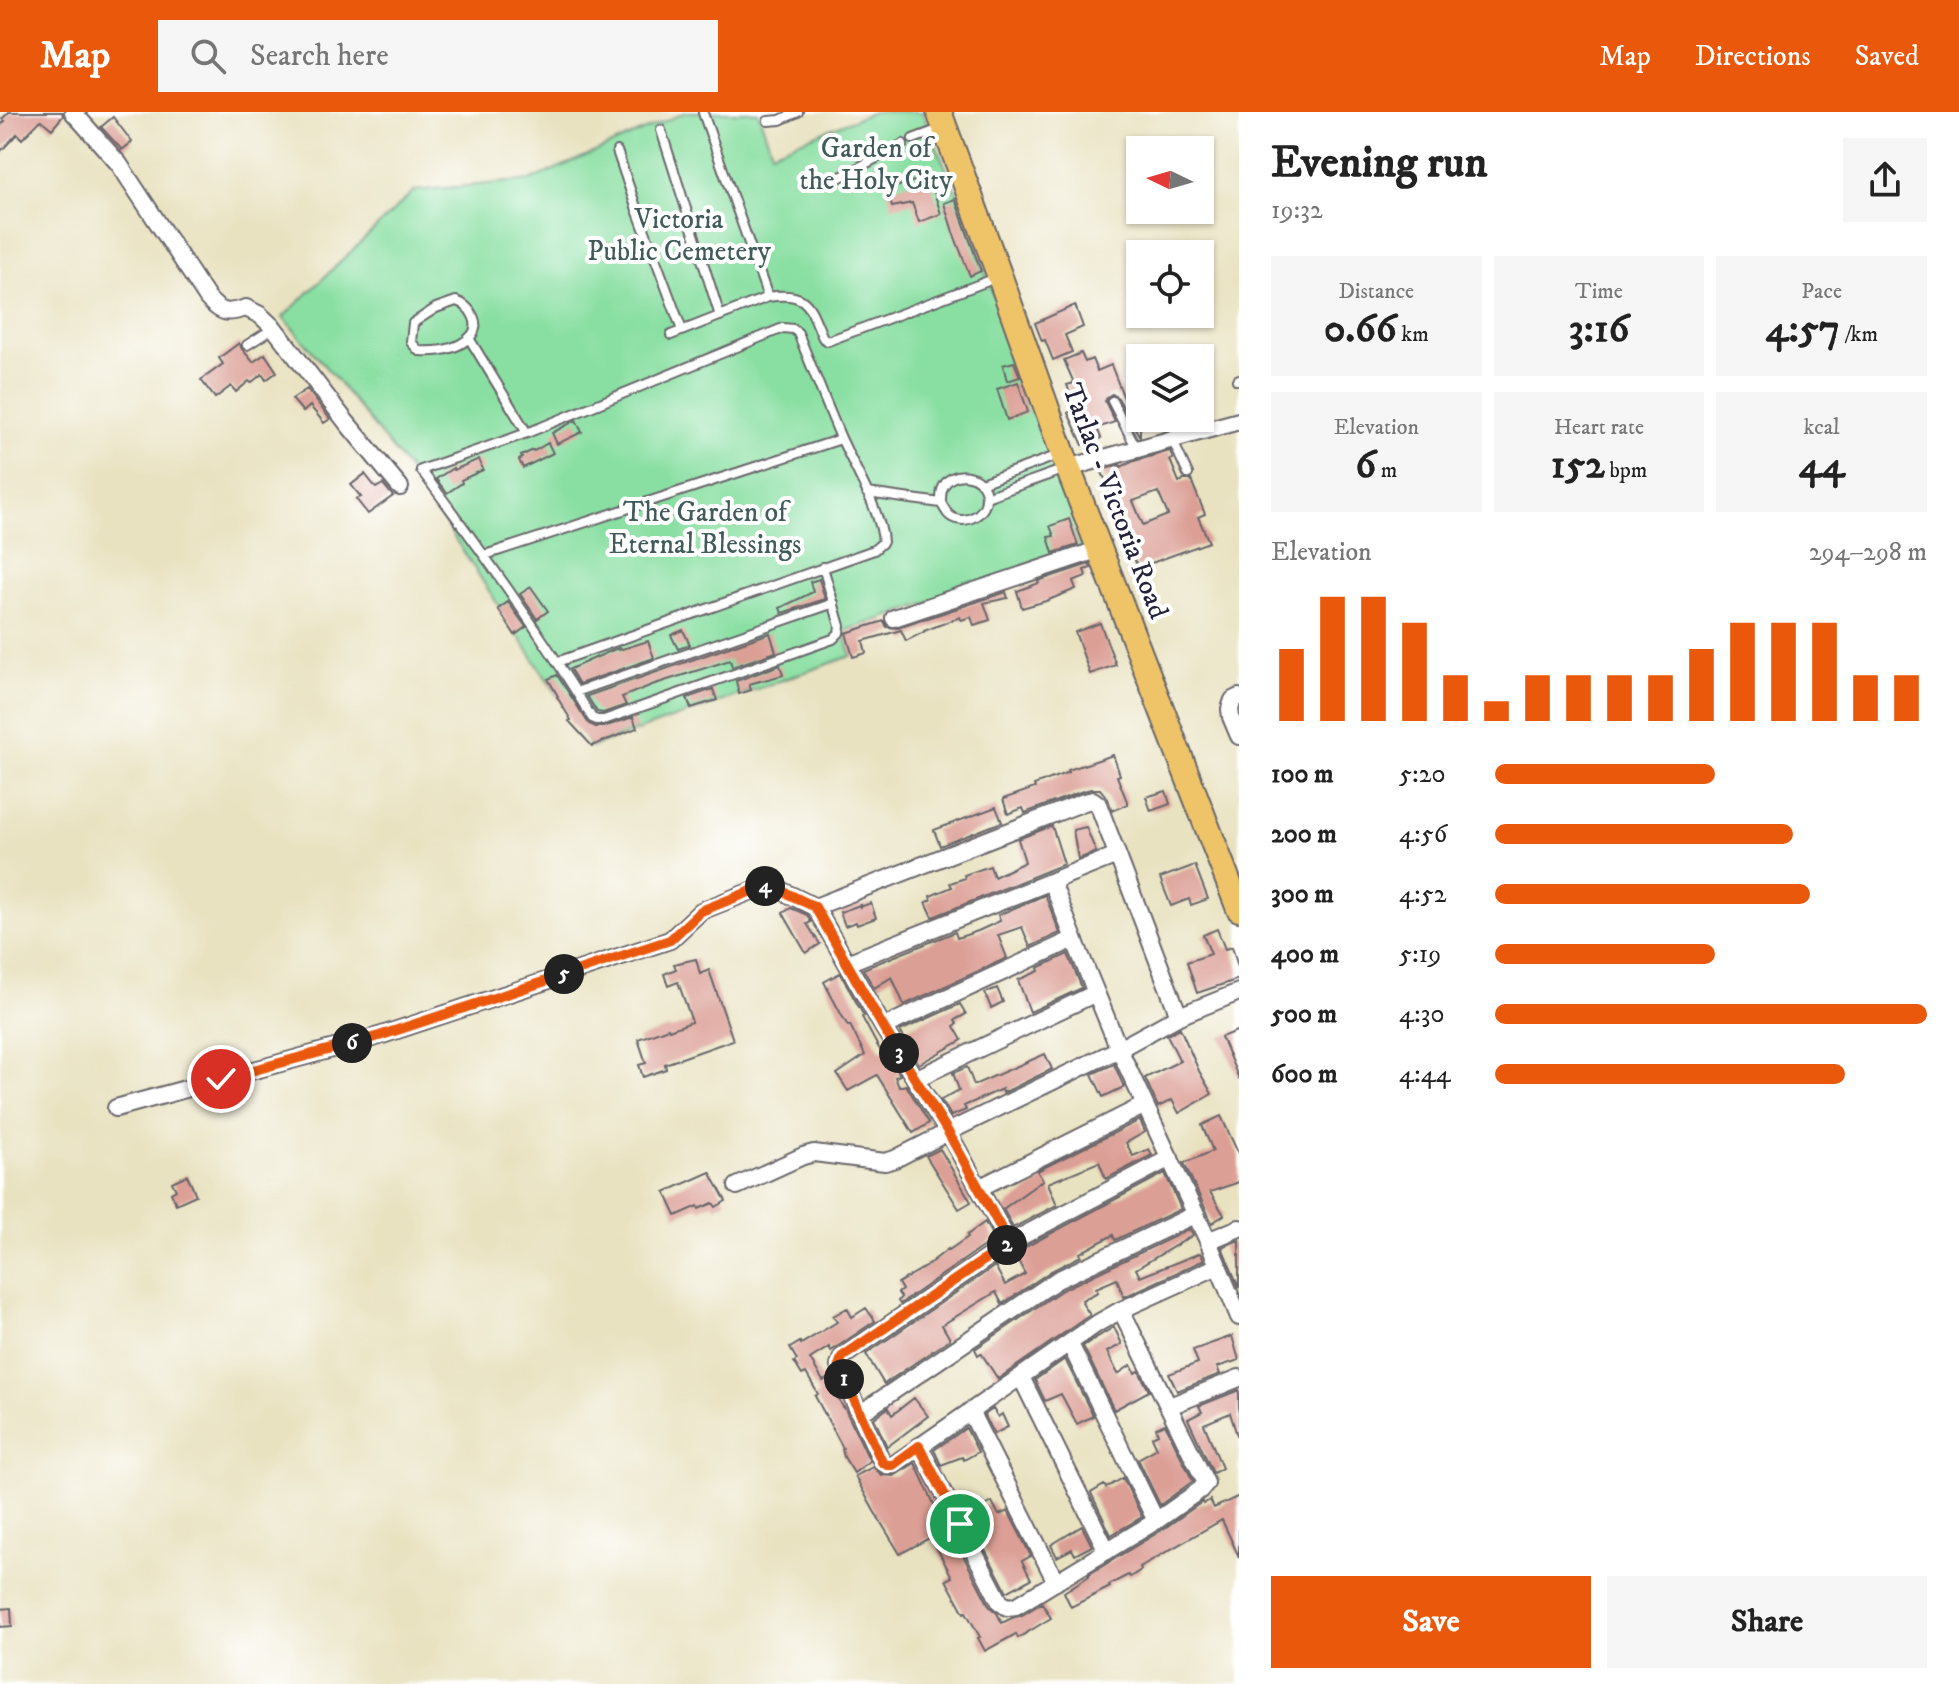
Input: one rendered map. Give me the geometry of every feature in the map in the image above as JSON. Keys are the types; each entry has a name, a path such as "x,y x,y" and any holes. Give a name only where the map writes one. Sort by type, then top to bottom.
{"main road":[{"name":"Tarlac - Victoria Road","path":"941,120 1066,460 1237,900"}],"street":[{"path":"73,112 119,164 208,299 218,309 230,313 246,308 260,315 274,328 400,487"},
{"path":"1066,460 1138,449 1239,421"},
{"path":"894,618 1100,549"},
{"path":"1239,697 1233,700 1230,709 1239,736"},
{"path":"815,907 1093,800 1098,804 1179,1016"},
{"path":"847,963 1117,855"},
{"path":"1052,882 1119,1049 1196,1214 1239,1317"},
{"path":"116,1108 379,1036 670,940 701,911 764,886 772,886 815,907 883,1027 948,1132 1009,1243"},
{"path":"883,1027 1074,939"},
{"path":"737,1186 814,1153 885,1162 895,1159 1119,1049 1179,1016 1239,992"},
{"path":"915,1079 1096,993"},
{"path":"979,1188 1145,1105"},
{"path":"1170,1158 1009,1243 842,1357 839,1366 841,1373 882,1462 893,1465 1098,1323 1218,1266"},
{"path":"861,1413 1057,1280 1196,1214"},
{"path":"1208,1241 1239,1228"},
{"path":"919,1446 1000,1602 1007,1607 1016,1606 1156,1521 1206,1483 1121,1310"},
{"path":"1070,1344 1156,1521"},
{"path":"1021,1377 1107,1551"},
{"path":"1170,1406 1239,1378"},
{"path":"970,1411 1056,1582"}],"lane":[{"path":"768,121 780,120 798,112"},
{"path":"703,113 768,297"},
{"path":"913,139 941,120"},
{"path":"661,130 720,316"},
{"path":"833,181 903,144"},
{"path":"617,151 682,330"},
{"path":"671,335 768,297 784,294 803,299 809,305 823,338 828,341 1000,277"},
{"path":"456,301 465,304 474,319 473,333 469,338 434,352 419,351 411,342 413,323 436,308 456,301"},
{"path":"247,345 274,328"},
{"path":"557,662 823,567 874,550 883,542 867,493 841,439 798,333 783,328 527,433 421,470 485,555 592,718 597,720 833,639 839,633 840,626 823,567"},
{"path":"469,338 527,433"},
{"path":"1112,401 1138,449"},
{"path":"485,555 841,439"},
{"path":"1172,439 1188,474"},
{"path":"981,483 1066,460"},
{"path":"986,497 1066,460"},
{"path":"967,474 981,483 986,497 982,510 973,518 957,519 948,515 941,503 942,488 953,476 967,474"},
{"path":"867,493 941,503"},
{"path":"576,692 834,603"}],"green space":[{"name":"The Garden of Eternal Blessings","path":"686,112 758,112 772,152 873,112 922,112 958,196 1086,551 844,631 851,656 591,747 414,476 283,317 414,191 531,180"}],"building":[{"path":"9,112 62,112 63,116 52,129 41,120 22,139 17,134 0,152 0,126"},
{"path":"113,117 132,142 122,150 101,127"},
{"path":"929,176 941,214 919,222 912,203 892,207 887,190"},
{"path":"955,199 981,271 970,276 944,203"},
{"path":"1075,305 1083,327 1065,335 1072,352 1053,360 1035,323"},
{"path":"239,343 253,362 265,354 277,372 266,380 262,374 236,392 231,386 215,398 201,380 223,364 219,358"},
{"path":"1081,353 1085,362 1092,359 1097,371 1111,365 1126,403 1126,412 1118,398 1112,394 1107,397 1105,401 1115,422 1097,428 1101,438 1083,445 1068,413 1076,409 1067,385 1074,383 1064,360"},
{"path":"1014,362 1020,377 1007,381 1003,365"},
{"path":"1018,382 1028,412 1007,420 997,389"},
{"path":"307,389 330,419 324,423 310,406 303,412 292,399"},
{"path":"576,420 582,432 557,444 552,433"},
{"path":"548,443 553,453 523,468 519,460 521,456"},
{"path":"1170,451 1173,459 1170,460 1179,482 1191,480 1205,514 1198,517 1209,542 1138,568 1124,532 1127,531 1101,470","holes":["1158,492 1168,515 1143,525 1133,501"]},
{"path":"479,459 483,470 461,480 462,483 447,493 436,479 453,468"},
{"path":"365,474 376,488 383,484 393,496 368,514 356,499 361,497 351,485"},
{"path":"1069,519 1078,545 1053,553 1048,537 1054,536 1050,526"},
{"path":"1089,564 1091,568 1084,570 1086,576 1073,581 1076,589 1022,608 1017,591"},
{"path":"819,579 825,599 782,613 780,608 813,592 810,582"},
{"path":"531,587 548,611 537,619 520,594"},
{"path":"1006,592 1008,598 984,603 990,620 974,625 971,617 961,620 960,617 906,641 901,630 863,641 866,653 853,657 846,633 884,621 887,627 898,628"},
{"path":"508,602 526,627 515,635 498,609"},
{"path":"1100,623 1116,665 1090,674 1075,632"},
{"path":"683,630 690,645 678,649 671,635"},
{"path":"770,633 776,652 732,667 730,660 652,685 622,697 626,705 603,713 597,712 587,696"},
{"path":"648,641 654,658 579,684 570,669 613,650"},
{"path":"780,665 783,675 749,684 751,690 739,694 736,681"},
{"path":"557,675 589,724 604,727 633,717 637,728 592,746 569,721 548,679"},
{"path":"713,689 717,700 691,708 687,698"},
{"path":"1113,755 1128,804 1112,811 1100,789 1091,789 1025,813 1023,808 1008,814 1003,799 1035,788 1034,785 1068,770"},
{"path":"1166,791 1170,804 1151,811 1146,797"},
{"path":"996,807 1002,822 940,846 934,830"},
{"path":"1052,826 1064,864 933,917 926,902 931,900 930,896 952,887 950,883 965,878 964,875 990,866 994,877 1025,862 1018,839"},
{"path":"1086,827 1096,852 1078,859 1073,830"},
{"path":"1195,865 1208,899 1191,905 1189,899 1171,906 1160,878"},
{"path":"1045,895 1060,933 1030,947 1022,927 998,935 1007,958 904,1005 892,977 874,988 863,969 955,932 957,938 978,931 1000,921 998,915"},
{"path":"871,903 876,918 845,926 840,912"},
{"path":"791,908 807,915 811,922 807,924 820,944 806,953 783,913"},
{"path":"1217,929 1225,949 1232,947 1239,979 1197,993 1187,962 1211,954 1203,935"},
{"path":"1068,954 1082,988 1030,1012 1018,980"},
{"path":"696,959 700,974 709,970 733,1040 665,1064 666,1069 643,1077 639,1065 646,1063 638,1039 692,1022 678,982 668,986 664,974 676,969 674,964"},
{"path":"840,973 877,1045 881,1051 884,1050 900,1075 895,1077 899,1087 906,1085 929,1123 913,1133 877,1075 848,1091 837,1074 865,1055 824,982"},
{"path":"997,988 1003,1002 991,1008 985,993"},
{"path":"960,1004 966,1014 955,1020 957,1024 954,1026 962,1040 919,1064 900,1031"},
{"path":"1180,1028 1212,1094 1179,1113 1172,1100 1158,1107 1145,1078 1180,1061 1167,1035"},
{"path":"1239,1030 1239,1079 1221,1037"},
{"path":"1045,1054 1052,1069 1003,1093 1002,1089 964,1106 966,1110 951,1116 941,1100 959,1090 953,1073 967,1067 974,1085"},
{"path":"1114,1064 1124,1087 1103,1097 1092,1074"},
{"path":"1221,1116 1239,1155 1239,1182 1210,1192 1224,1215 1212,1223 1184,1163 1213,1151 1202,1125"},
{"path":"1140,1120 1145,1132 1126,1143 1133,1156 1149,1149 1152,1155 1106,1179 1099,1162 1048,1183 1057,1205 1013,1228 1003,1209 1043,1180 1037,1171"},
{"path":"940,1149 971,1202 959,1209 926,1156"},
{"path":"710,1172 726,1201 716,1207 713,1203 699,1209 698,1206 676,1216 665,1192"},
{"path":"1165,1173 1181,1209 1115,1240 1113,1235 1002,1304 996,1292 942,1325 950,1339 884,1384 866,1354 995,1266 1005,1285 1025,1274 1014,1253"},
{"path":"187,1175 196,1195 176,1204 171,1193 176,1190 172,1182"},
{"path":"985,1222 994,1239 900,1304 898,1293 902,1290 898,1283 968,1237"},
{"path":"1190,1229 1193,1235 1136,1269 1140,1277 1200,1253 1204,1260 1124,1297 1117,1279 1096,1288 1098,1292 1082,1300 1090,1315 998,1379 981,1353 978,1355 975,1349 1062,1290"},
{"path":"1239,1240 1239,1288 1222,1247"},
{"path":"847,1308 852,1317 866,1308 875,1321 831,1351 829,1347 810,1359 844,1407 870,1461 854,1473 815,1396 818,1394 806,1373 802,1375 794,1362 797,1360 790,1348 837,1322 833,1316"},
{"path":"1114,1327 1122,1344 1107,1352 1118,1374 1131,1365 1135,1373 1139,1371 1149,1391 1114,1410 1083,1346"},
{"path":"1232,1336 1239,1360 1217,1367 1220,1374 1177,1391 1169,1374 1198,1363 1193,1350"},
{"path":"1065,1359 1093,1416 1077,1424 1061,1394 1045,1401 1035,1380"},
{"path":"1239,1390 1239,1435 1230,1413 1204,1424 1222,1468 1213,1473 1188,1419 1202,1412 1199,1406"},
{"path":"914,1398 928,1416 887,1447 874,1418 888,1408 892,1415"},
{"path":"993,1409 998,1417 1002,1414 1008,1427 994,1434 984,1415"},
{"path":"1165,1424 1193,1481 1160,1505 1138,1459 1157,1448 1152,1437 1158,1434 1156,1428"},
{"path":"966,1428 978,1452 964,1460 962,1457 941,1465 934,1450"},
{"path":"915,1463 941,1519 943,1517 990,1607 1002,1623 1042,1603 1051,1618 1018,1638 1016,1634 985,1651 946,1580 952,1577 931,1537 900,1554 855,1476 873,1467 882,1475 894,1476"},
{"path":"1123,1478 1142,1517 1111,1535 1091,1493"},
{"path":"1239,1496 1239,1557 1222,1520 1140,1567 1141,1570 1130,1577 1128,1575 1071,1607 1064,1592 1088,1575 1202,1502 1210,1500 1214,1508"},
{"path":"992,1502 999,1515 1008,1511 1031,1556 1022,1561 1031,1579 1007,1592 973,1527 980,1524 973,1512"},
{"path":"1082,1526 1092,1546 1075,1555 1072,1549 1057,1557 1051,1545"},
{"path":"11,1608 12,1626 0,1627 0,1609"}],"route":[{"path":"221,1079 379,1036 670,940 701,911 764,886 772,886 815,907 883,1027 948,1132 1009,1243 842,1357 839,1366 882,1462 893,1465 919,1446 960,1524"}],"park label":[{"name":"Garden of the Holy City","path":"876,164"},
{"name":"Victoria Public Cemetery","path":"679,235"}]}
